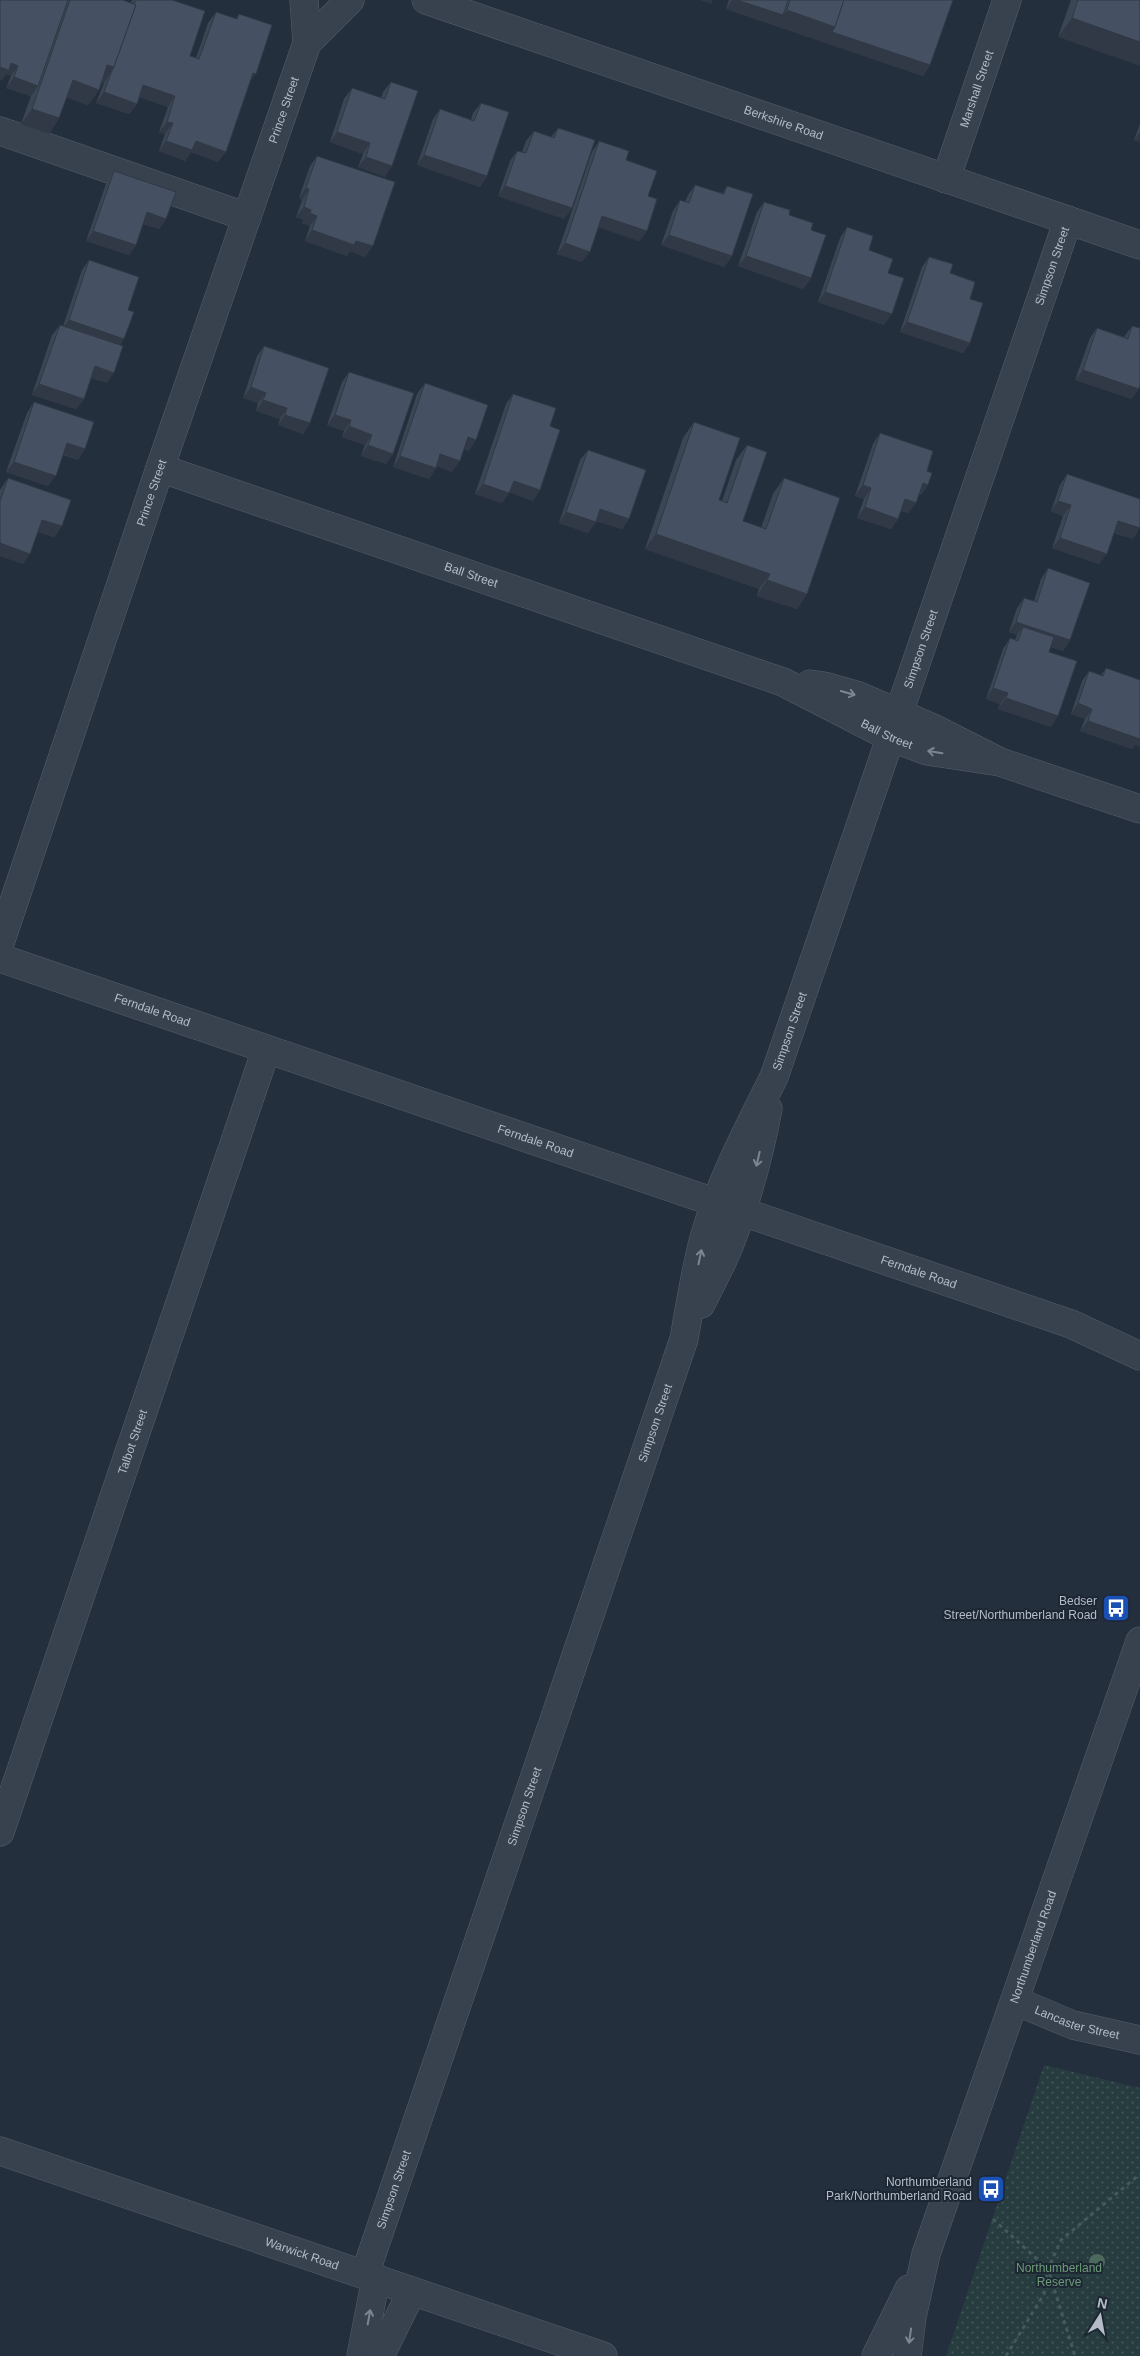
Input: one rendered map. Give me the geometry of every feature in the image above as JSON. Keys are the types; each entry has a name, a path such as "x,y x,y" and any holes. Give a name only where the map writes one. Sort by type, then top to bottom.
{"street":[{"name":"Prince Street","path":"0,943 160,468 307,43 304,0"},
{"name":"Prince Street","path":"307,43 350,0"},
{"name":"Marshall Street","path":"946,179 1007,0"},
{"name":"Berkshire Road","path":"434,1 1140,245"},
{"path":"0,131 247,217"},
{"name":"Simpson Street","path":"684,1339 729,1247 742,1212 757,1163 774,1077 1068,220"},
{"name":"Ball Street","path":"160,468 783,682 894,725 927,751 1000,762 1140,809"},
{"name":"Ferndale Road","path":"0,958 1071,1324 1140,1356"},
{"name":"Talbot Street","path":"0,1832 266,1050"},
{"name":"Simpson Street","path":"361,2356 370,2276 684,1339 704,1239 735,1155 774,1077"},
{"name":"Ferndale Road","path":"1071,1324 1140,1338"},
{"name":"Northumberland Road","path":"876,2356 926,2254 1016,2001 1140,1641"},
{"name":"Lancaster Street","path":"1016,2001 1073,2025 1140,2040"},
{"name":"Warwick Road","path":"0,2151 603,2356"},
{"name":"Northumberland Road","path":"907,2356 912,2317 926,2254"},
{"path":"380,2356 412,2291"}],"path":[{"path":"1006,2356 1044,2294 1048,2269 1061,2240 1139,2176"},
{"path":"993,2219 1048,2269 1075,2356"}],"green space":[{"name":"Northumberland Reserve","path":"1044,2065 1140,2088 1140,2356 946,2356"}],"building":[{"path":"0,0 68,0 38,86 14,77 18,66 11,63 9,70 0,67"},
{"path":"70,0 123,0 136,5 114,67 107,65 99,90 73,80 59,118 32,109"},
{"path":"136,0 172,0 205,11 190,56 199,59 216,12 237,19 239,14 272,25 256,74 253,73 226,152 196,141 192,150 166,141 173,123 167,122 175,96 143,85 137,104 104,92 136,5 134,4"},
{"path":"737,0 788,0 783,15"},
{"path":"790,0 844,0 835,27 787,10"},
{"path":"844,0 953,0 930,65 832,32"},
{"path":"1078,0 1140,0 1140,42 1072,18"},
{"path":"391,82 418,91 392,166 366,157 370,143 337,132 352,88 385,99"},
{"path":"481,103 509,112 487,176 424,155 440,109 474,121"},
{"path":"558,128 595,140 572,208 505,186 517,151 526,153 534,131 554,138"},
{"path":"599,141 629,151 626,160 657,171 648,196 657,199 647,231 602,216 590,252 565,243"},
{"path":"317,156 395,182 373,246 356,241 354,245 312,230 317,216 310,213 311,210 304,207 309,189 306,188"},
{"path":"114,171 176,192 166,219 147,212 136,245 93,231"},
{"path":"695,185 724,194 727,186 753,194 732,256 669,235 680,200 689,203"},
{"path":"764,202 790,210 789,215 813,223 811,230 826,235 811,278 746,256"},
{"path":"847,227 873,236 869,250 893,259 888,273 904,278 892,314 825,292"},
{"path":"929,257 953,264 950,273 975,282 970,299 983,303 970,343 907,322"},
{"path":"89,260 139,277 128,310 134,312 124,339 69,320"},
{"path":"60,325 123,346 114,373 95,366 84,399 39,384"},
{"path":"1132,326 1140,328 1139,389 1083,370 1097,328 1128,339"},
{"path":"264,346 329,368 310,423 285,415 287,408 263,400 266,393 251,387"},
{"path":"349,372 414,393 393,454 368,445 372,435 349,426 351,420 335,415"},
{"path":"425,383 488,405 476,440 468,437 460,461 440,454 436,468 400,456"},
{"path":"513,394 556,408 550,426 560,430 540,490 514,481 509,493 483,484"},
{"path":"34,402 94,422 85,449 67,443 56,476 14,462"},
{"path":"694,422 740,438 719,500 727,503 747,445 767,452 743,521 766,529 784,478 840,498 807,594 767,580 770,574 656,534"},
{"path":"880,433 933,451 927,471 932,473 928,485 923,483 916,503 905,499 898,519 865,507 871,488 863,485"},
{"path":"588,450 646,470 629,519 600,509 596,522 566,512"},
{"path":"1067,474 1140,499 1140,528 1118,521 1107,554 1060,538 1071,505 1058,501"},
{"path":"8,478 71,500 62,526 42,520 30,554 0,543 0,501"},
{"path":"1048,568 1090,583 1070,640 1016,622 1024,598 1037,602"},
{"path":"1023,627 1054,637 1049,652 1077,661 1058,716 1006,698 1008,693 993,688 1010,638 1018,641"},
{"path":"1106,668 1140,680 1140,739 1088,721 1092,709 1078,703 1089,671 1103,676"}],"place":[{"name":"Bedser Street/Northumberland Road","path":"1116,1608"},
{"name":"Northumberland Park/Northumberland Road","path":"991,2189"}]}
